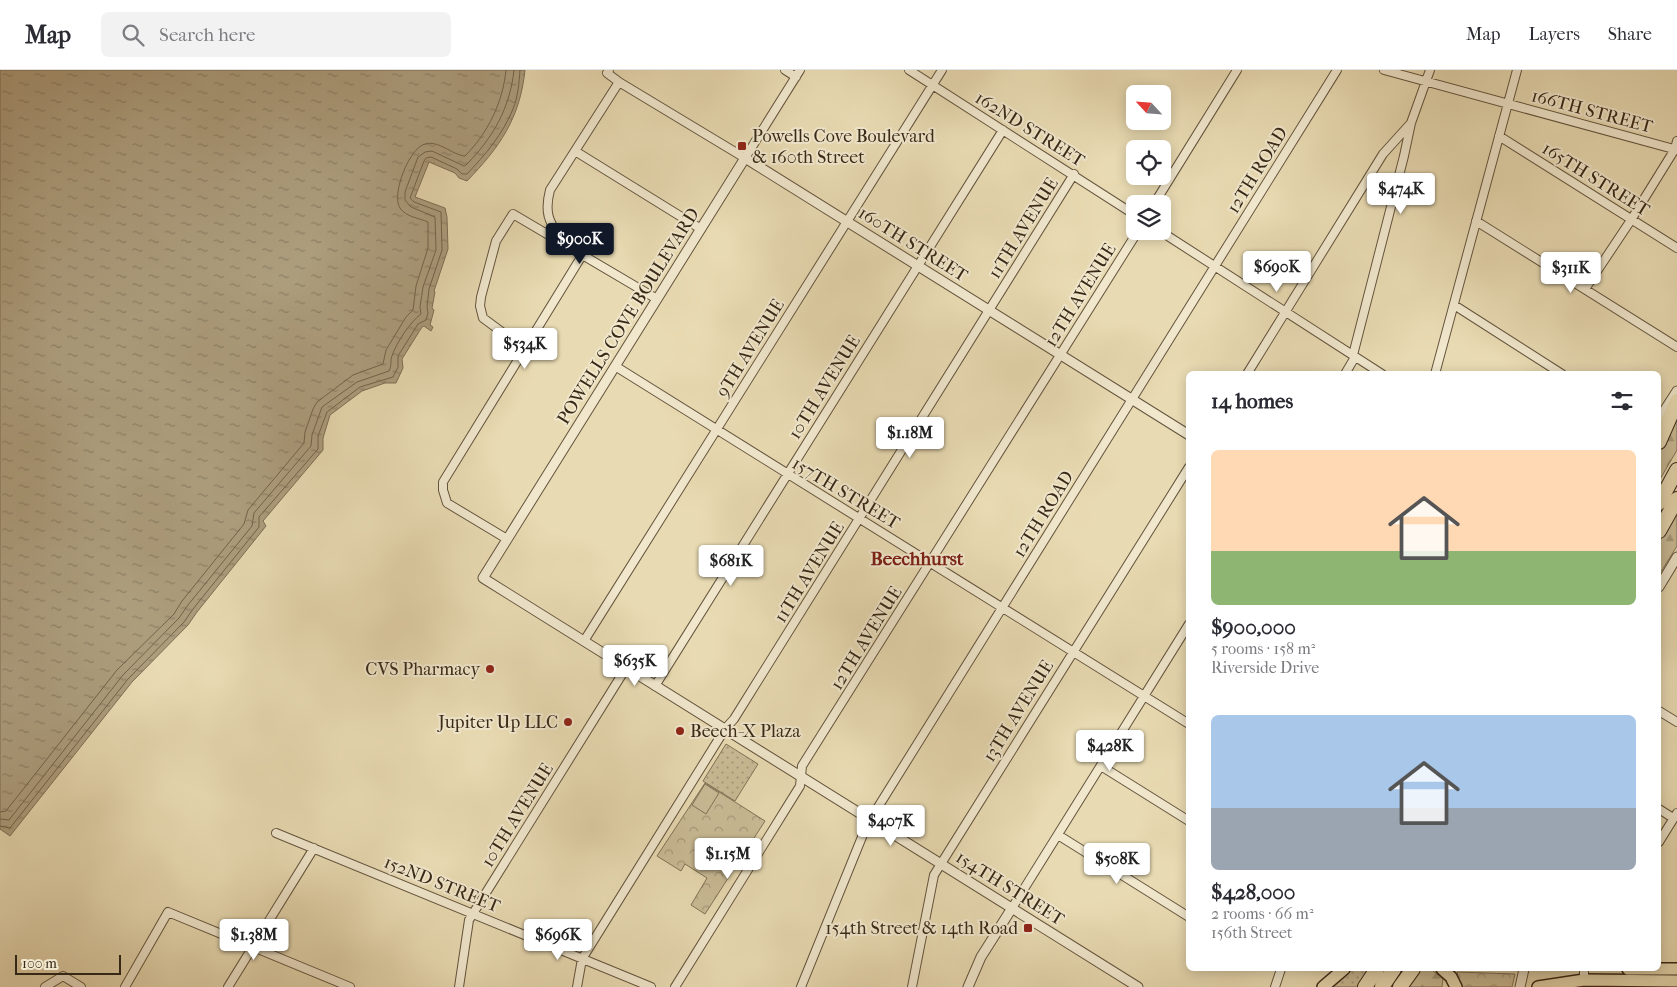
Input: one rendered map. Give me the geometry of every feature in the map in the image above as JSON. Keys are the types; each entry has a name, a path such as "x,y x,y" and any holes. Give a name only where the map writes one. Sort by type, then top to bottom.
{"highway":[{"path":"1661,437 1677,401"},
{"path":"1661,499 1677,470"},
{"path":"1661,527 1677,499"},
{"path":"1365,987 1376,971"},
{"path":"1382,987 1393,971"},
{"path":"1400,987 1412,971"}],"main road":[{"path":"1323,987 1342,971"},
{"path":"1404,987 1412,971"},
{"path":"1444,971 1451,977 1456,987"},
{"path":"1638,971 1674,978"},
{"path":"1538,987 1584,974 1608,980 1674,978"}],"street":[{"name":"160TH STREET","path":"609,70 607,73 620,82 1186,432"},
{"path":"785,70 798,74"},
{"name":"162ND STREET","path":"909,70 1126,209"},
{"name":"9TH AVENUE","path":"584,641 942,70"},
{"path":"1160,195 1236,70"},
{"name":"12TH ROAD","path":"801,987 870,820 1337,70"},
{"name":"166TH STREET","path":"1384,70 1676,147"},
{"path":"1346,371 1354,356 1411,123 1430,70"},
{"path":"1436,371 1517,70"},
{"name":"POWELLS COVE BOULEVARD","path":"483,578 798,74"},
{"path":"562,242 547,215 547,202 550,190 620,82"},
{"path":"1249,371 1383,154 1411,123"},
{"name":"10TH AVENUE","path":"656,686 1003,130"},
{"name":"165TH STREET","path":"1499,136 1677,248"},
{"path":"1585,289 1631,220 1676,147"},
{"path":"575,151 700,230"},
{"name":"11TH AVENUE","path":"578,987 582,959 725,729 734,719 860,519 1074,174"},
{"path":"525,348 483,318 480,306 496,242 513,214 657,299"},
{"path":"1476,221 1677,347"},
{"path":"1171,238 1377,371"},
{"name":"12TH AVENUE","path":"675,987 800,786 802,766 1132,240"},
{"path":"507,539 447,503 443,482 583,254"},
{"path":"1454,305 1557,371"},
{"name":"157TH STREET","path":"615,366 1186,722"},
{"path":"1661,416 1677,391"},
{"name":"13TH AVENUE","path":"912,987 934,875 1186,472"},
{"path":"1661,584 1677,557"},
{"name":"154TH STREET","path":"483,578 1138,987"},
{"path":"968,987 976,966 1186,629"},
{"name":"10TH AVENUE","path":"458,987 469,920 626,668"},
{"path":"1661,712 1677,722"},
{"path":"1100,766 1186,819"},
{"path":"1661,810 1675,815 1661,839"},
{"name":"152ND STREET","path":"276,833 651,987"},
{"path":"1058,835 1186,915"},
{"path":"228,987 314,848"},
{"path":"125,987 168,912 350,987"},
{"path":"1275,987 1280,971"},
{"path":"1323,987 1334,971"},
{"path":"1520,987 1524,971"},
{"path":"45,987 63,976 81,987"},
{"path":"1608,980 1619,987"}],"green space":[{"path":"1677,408 1677,450 1661,478 1661,447"},
{"path":"1677,510 1677,546 1661,572 1661,538"},
{"path":"726,744 758,764 735,801 703,781"},
{"path":"705,783 765,821 705,914 691,905 707,878 685,864 681,871 657,856"},
{"path":"705,784 719,793 706,814 692,805"},
{"path":"1349,971 1369,971 1357,987 1332,987"},
{"path":"1417,971 1433,971 1443,979 1442,987 1409,987"},
{"path":"1457,972 1515,974 1512,987 1460,987"}],"water":[{"path":"0,70 525,70 513,117 499,144 479,168 467,181 459,178 455,173 429,162 415,197 445,208 447,217 448,249 434,291 432,308 434,310 430,325 433,327 431,331 424,326 422,327 402,359 403,368 396,383 385,383 362,391 330,415 323,438 323,450 263,521 266,526 188,625 132,682 10,836 0,829"}],"place":[{"name":"Powells Cove Boulevard & 160th Street","path":"742,146"},
{"name":"CVS Pharmacy","path":"490,669"},
{"name":"Jupiter Up LLC","path":"568,722"},
{"name":"Beech-X Plaza","path":"680,731"},
{"name":"154th Street & 14th Road","path":"1028,928"}],"district":[{"name":"Beechhurst","path":"917,558"}]}
